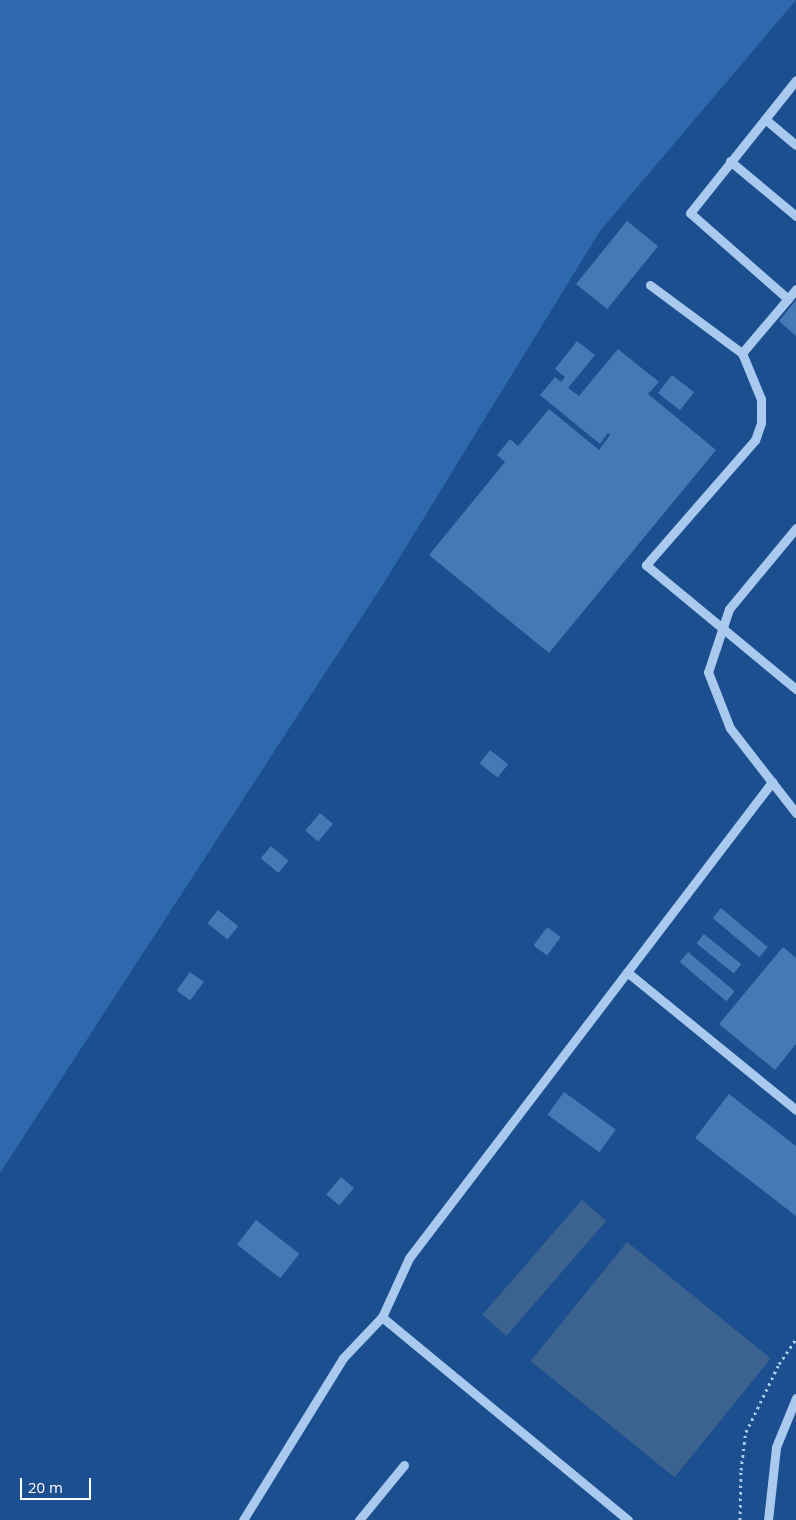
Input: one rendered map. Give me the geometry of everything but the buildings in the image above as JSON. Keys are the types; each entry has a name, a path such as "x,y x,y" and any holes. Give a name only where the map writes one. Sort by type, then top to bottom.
{"lane":[{"path":"788,299 690,212 796,80"},
{"path":"765,119 796,145"},
{"path":"730,161 796,216"},
{"path":"650,285 742,353 761,399 761,423 755,440 646,565 796,689"},
{"path":"742,353 796,289"},
{"path":"796,528 729,609 708,672 730,728 796,813"},
{"path":"243,1520 343,1358 382,1317 409,1258 772,782"},
{"path":"628,972 796,1110"},
{"path":"382,1317 628,1520"},
{"path":"768,1520 776,1447 796,1398"},
{"path":"359,1520 404,1465"}],"path":[{"path":"740,1520 740,1470 746,1432 779,1364 796,1338"}],"shaded area":[{"path":"0,0 796,0 600,231 387,578 0,1173"},
{"path":"582,1200 606,1221 506,1336 482,1315"},
{"path":"627,1242 771,1358 674,1477 531,1361"}]}
